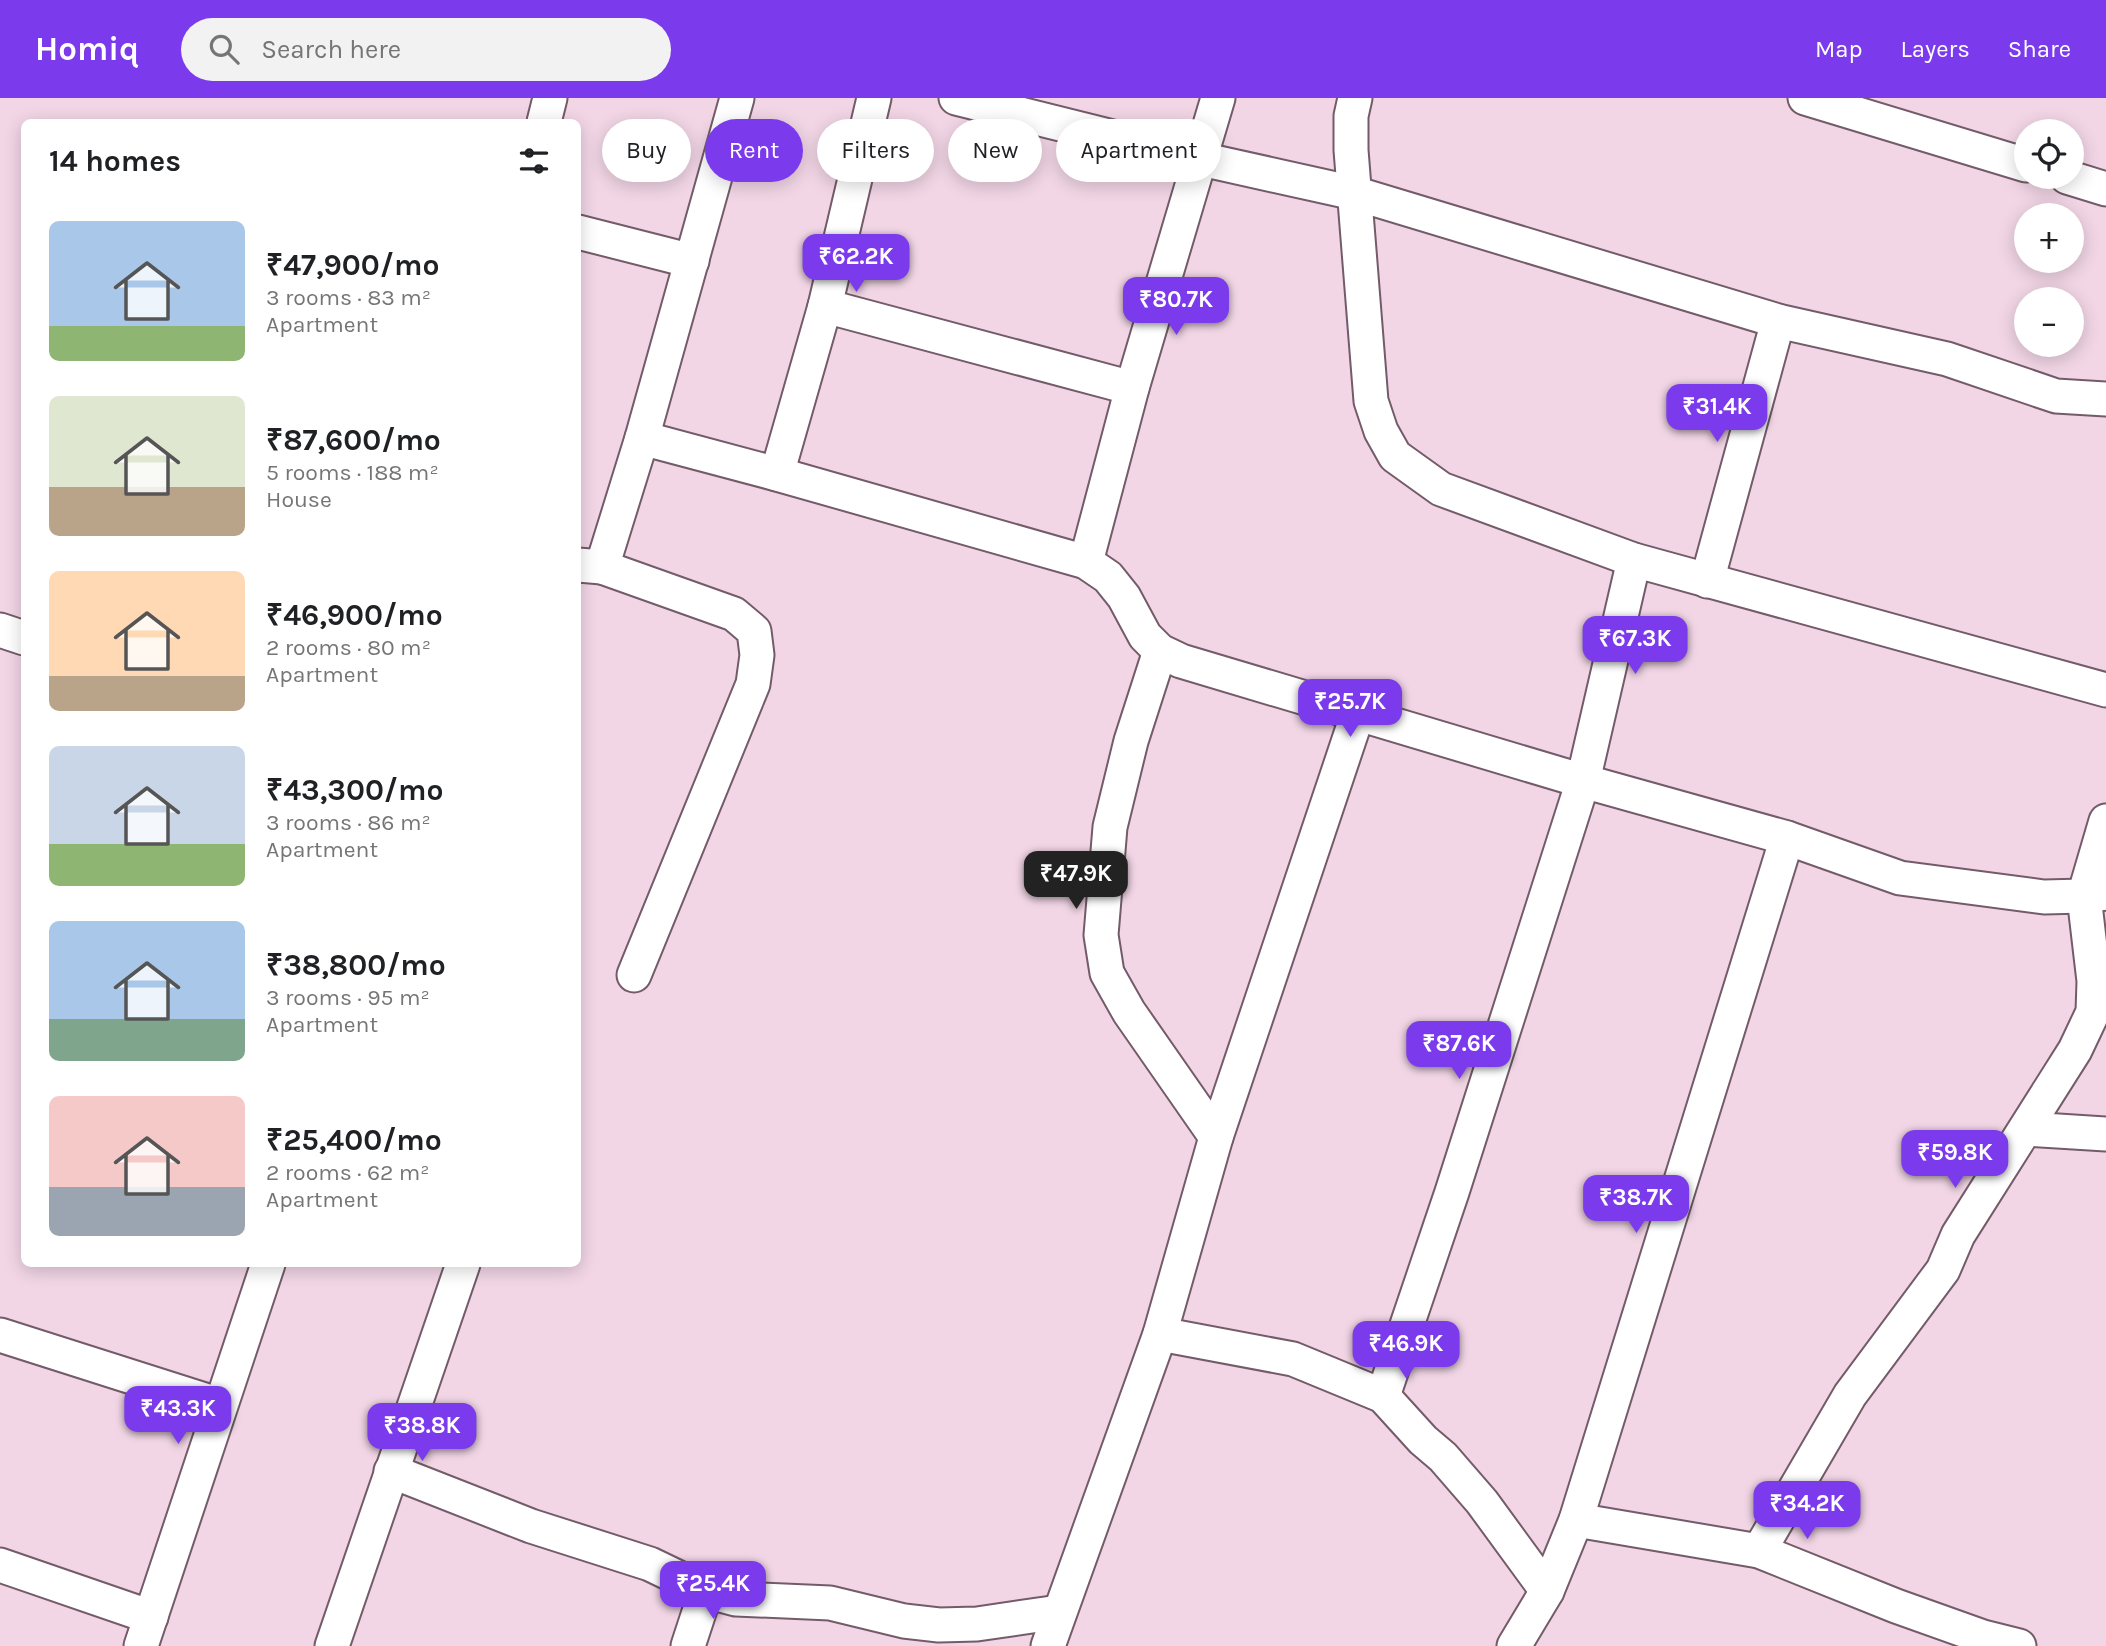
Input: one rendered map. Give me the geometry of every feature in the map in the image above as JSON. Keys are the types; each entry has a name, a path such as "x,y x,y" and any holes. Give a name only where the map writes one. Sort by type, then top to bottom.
{"street":[{"path":"545,119 550,98"},
{"path":"634,975 752,684 757,655 754,631 734,614 590,566 642,438 737,98"},
{"path":"777,474 825,306 874,98"},
{"path":"956,98 1056,123"},
{"path":"1213,119 1219,98"},
{"path":"1356,98 1351,116 1354,194 1371,401 1381,431 1395,456 1441,489 1633,560 2106,690"},
{"path":"1816,100 2014,161"},
{"path":"1221,164 1354,194 1778,321 1947,359 2056,396 2106,399"},
{"path":"1086,562 1132,388 1194,182"},
{"path":"2084,182 2106,189"},
{"path":"581,233 692,261"},
{"path":"825,306 1132,388"},
{"path":"1707,581 1778,321"},
{"path":"642,438 1086,562 1108,577 1124,597 1145,636 1160,651 1181,661 1787,838 1900,878 2044,897 2095,894"},
{"path":"1383,1396 1452,1192 1583,780 1633,560"},
{"path":"0,630 21,637"},
{"path":"1160,651 1130,741 1110,827 1101,934 1107,973 1129,1012 1216,1137"},
{"path":"1048,1646 1160,1334 1216,1137 1358,713"},
{"path":"1759,1551 1850,1395 1943,1270 1958,1236 2075,1050 2093,1012 2095,894 2106,821"},
{"path":"1514,1646 1547,1591 1576,1520 1787,838"},
{"path":"2025,1129 2106,1134"},
{"path":"0,1565 146,1631 267,1267"},
{"path":"332,1646 462,1267"},
{"path":"1160,1334 1293,1359 1383,1396 1423,1440 1443,1457 1482,1502 1547,1591"},
{"path":"0,1335 220,1405"},
{"path":"391,1471 531,1526 650,1564 706,1591 736,1599 830,1603 904,1621 940,1625 977,1624 1059,1612"},
{"path":"1576,1520 1759,1551 1896,1606 1983,1637 2019,1646"},
{"path":"688,1646 706,1591"}]}
